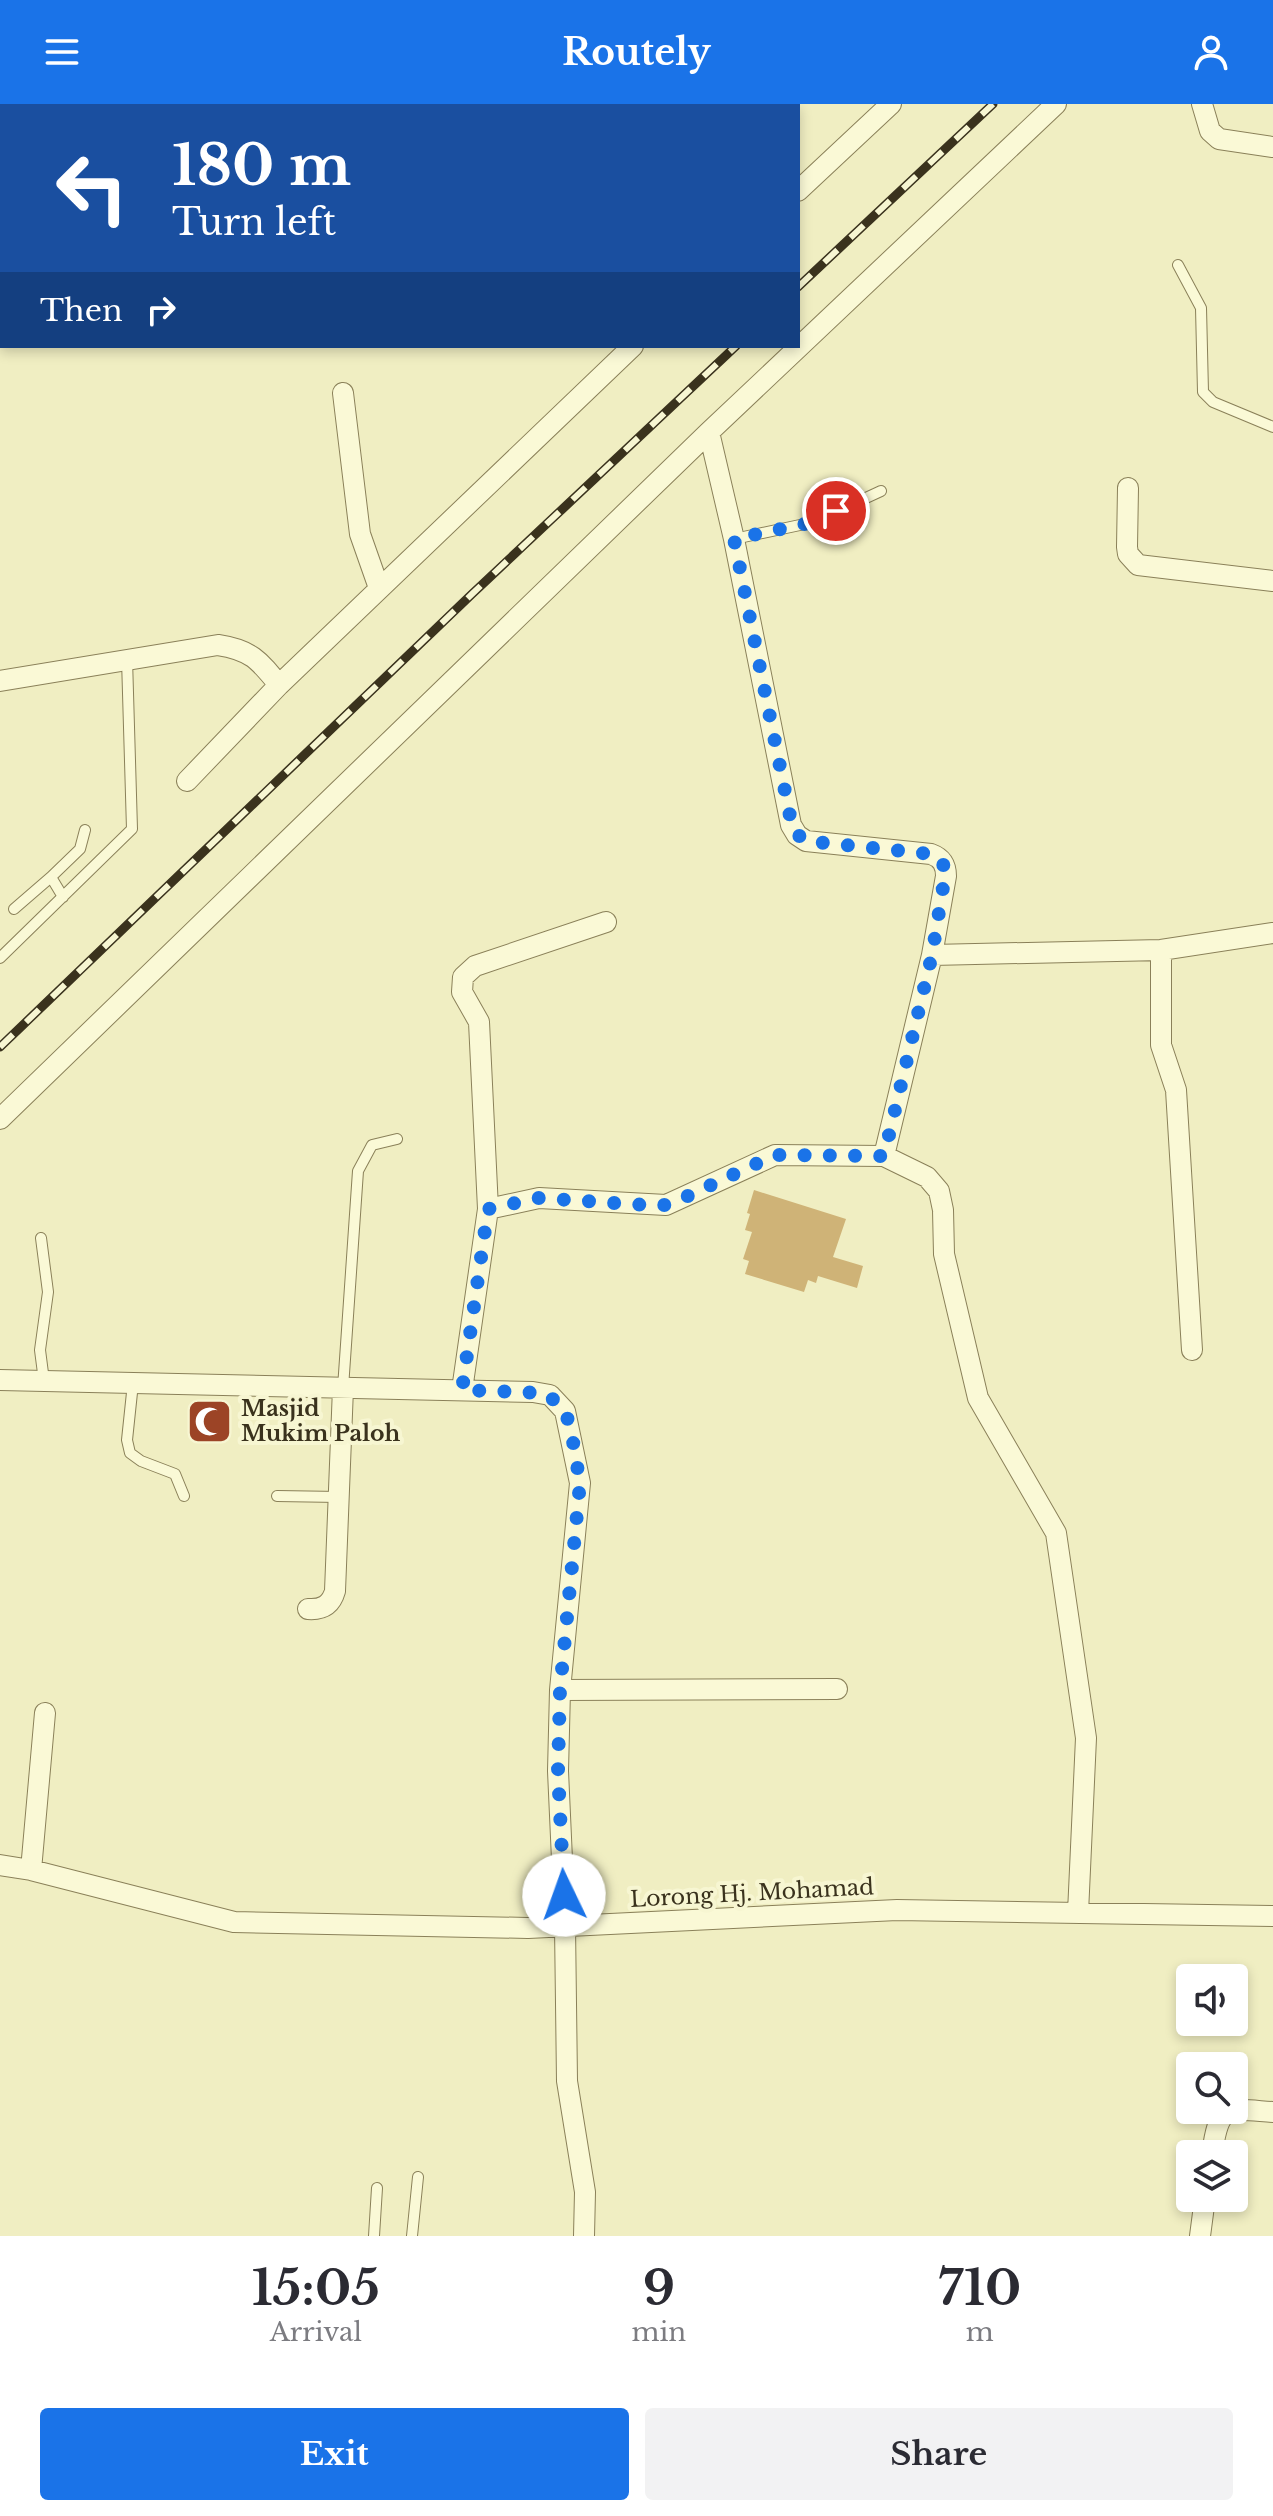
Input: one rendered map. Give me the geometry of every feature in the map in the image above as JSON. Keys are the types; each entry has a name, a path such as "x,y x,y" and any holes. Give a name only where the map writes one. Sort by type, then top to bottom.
{"street":[{"path":"800,189 891,104"},
{"path":"800,346 1056,104"},
{"path":"1202,104 1210,131 1219,139 1273,147"},
{"path":"187,781 279,685 631,348"},
{"path":"0,1119 798,348"},
{"path":"343,393 360,534 379,588"},
{"path":"709,432 734,539 793,831 806,841 931,854 938,857 946,869 932,955 884,1156"},
{"path":"1128,488 1127,547 1132,561 1138,565 1273,581"},
{"path":"0,681 218,645 242,648 260,661 279,685"},
{"path":"462,1390 488,1209 479,1022 462,992 463,977 475,966 606,922"},
{"path":"932,955 1161,950 1273,933"},
{"path":"1161,950 1161,1045 1176,1090 1192,1350"},
{"path":"488,1209 539,1198 661,1206 775,1155 884,1156 927,1177 939,1191 943,1210 944,1254 978,1398 1056,1533 1086,1733 1078,1913"},
{"path":"0,1380 544,1393 556,1400 568,1417 580,1483 560,1690 558,1771 565,1926 567,2081 585,2192 584,2236"},
{"path":"308,1609 321,1609 333,1599 343,1388"},
{"path":"560,1690 837,1689"},
{"path":"31,1870 45,1713"},
{"name":"Lorong Hj. Mohamad","path":"0,1865 31,1870 234,1922 513,1927 897,1910 1273,1916"},
{"path":"1214,2140 1219,2118 1227,2112 1273,2112"},
{"path":"1200,2236 1203,2212"}],"lane":[{"path":"1178,265 1201,308 1203,392 1213,402 1273,427"},
{"path":"734,539 814,522 881,491"},
{"path":"0,958 127,836 133,824 127,659"},
{"path":"14,909 80,849 85,830"},
{"path":"51,877 63,897"},
{"path":"343,1388 358,1171 372,1145 397,1139"},
{"path":"41,1238 48,1292 40,1353 44,1381"},
{"path":"133,1383 127,1440 130,1453 141,1461 175,1474 184,1496"},
{"path":"277,1496 340,1497"},
{"path":"412,2236 418,2177"},
{"path":"374,2236 377,2188"}],"building":[{"path":"754,1190 846,1219 833,1257 863,1266 857,1288 818,1276 816,1283 808,1280 804,1292 745,1274 749,1261 743,1259 752,1232 745,1230"}],"railway":[{"path":"800,285 993,104"},
{"path":"0,1047 472,594 734,348"}],"place":[{"name":"Masjid Mukim Paloh","path":"210,1421"}],"route":[{"path":"564,1895 558,1771 560,1690 580,1479 568,1417 550,1395 462,1390 488,1209 539,1198 661,1206 775,1155 884,1156 932,955 946,869 943,862 931,854 806,841 793,831 734,539 814,522 836,511"}]}
